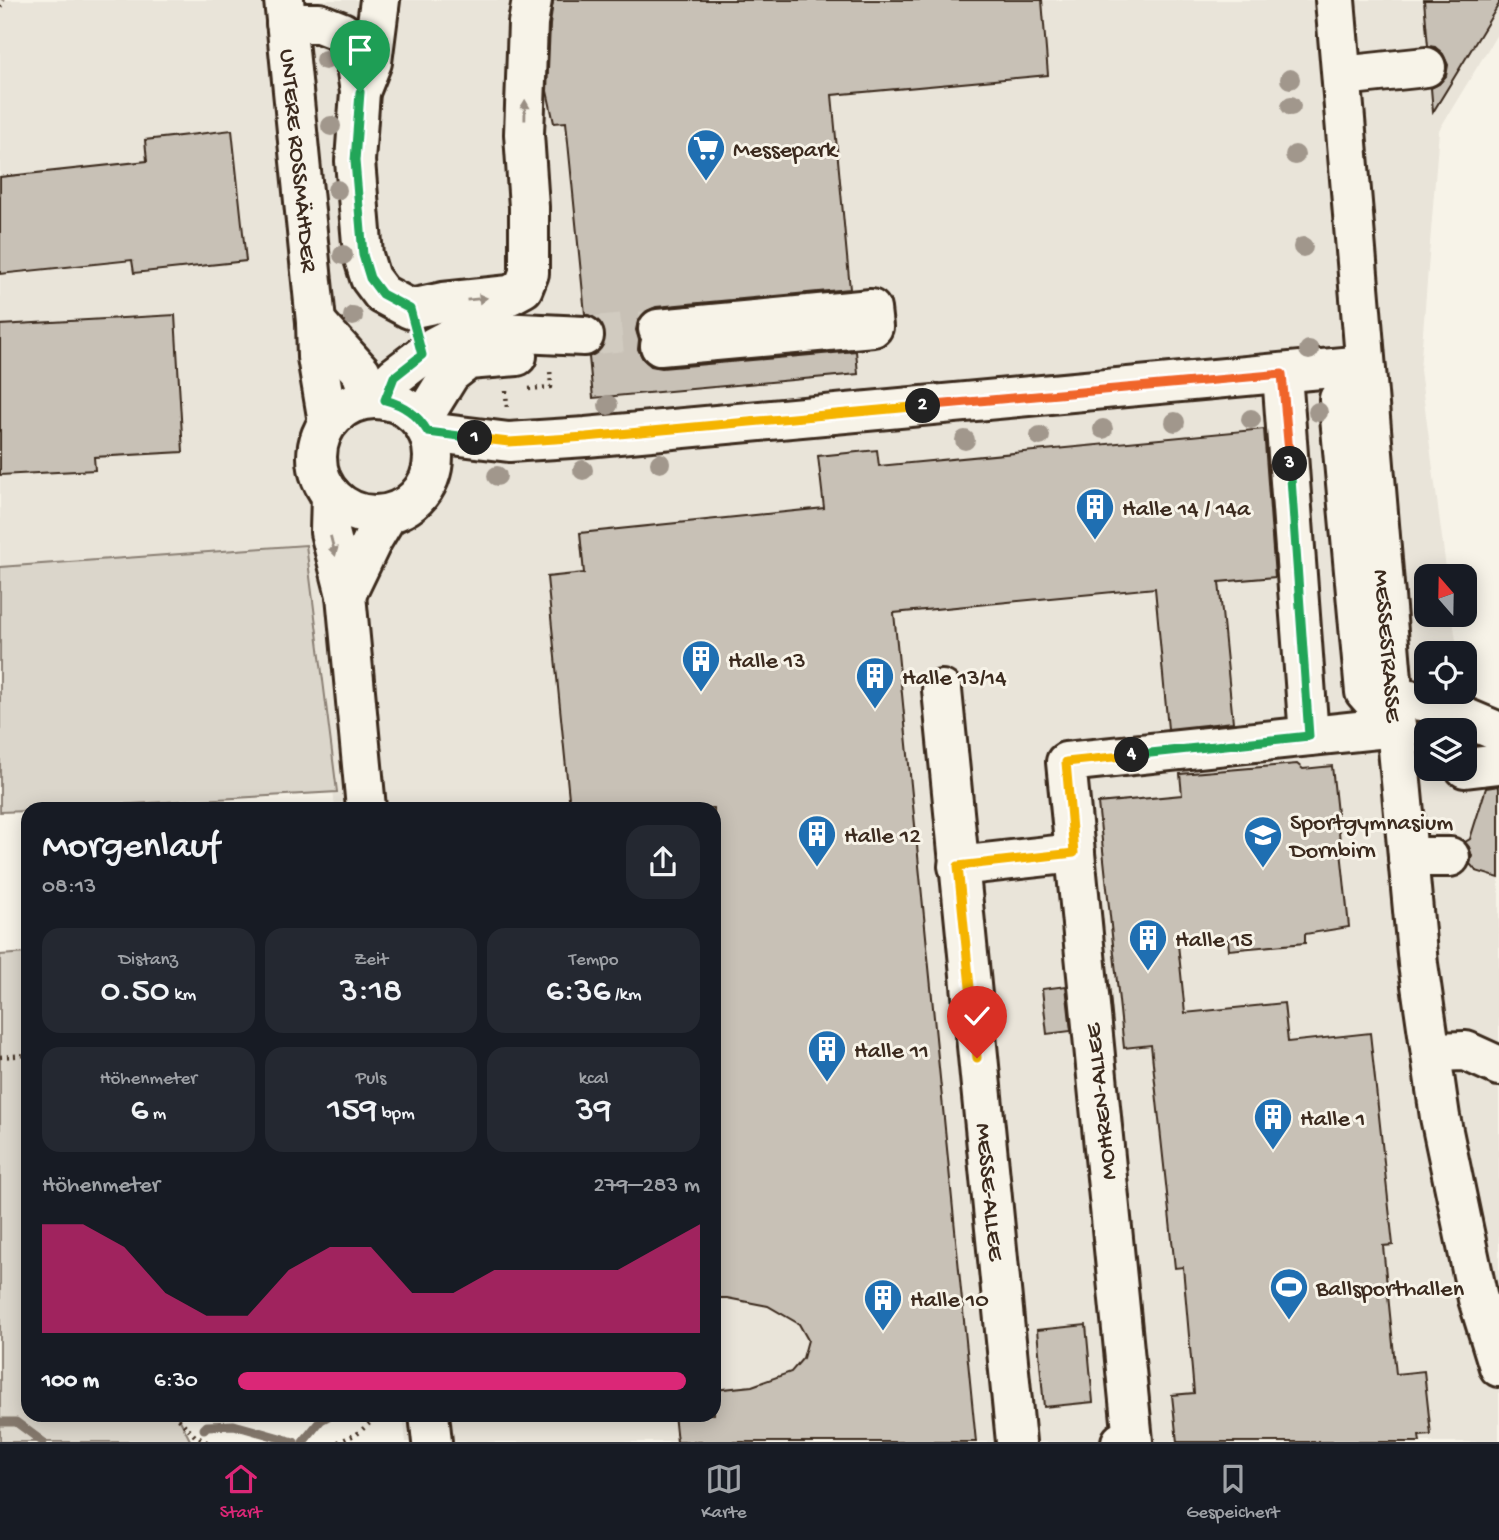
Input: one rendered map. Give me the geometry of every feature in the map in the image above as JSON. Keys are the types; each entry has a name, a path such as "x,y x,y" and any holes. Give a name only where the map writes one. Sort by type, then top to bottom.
{"street":[{"path":"360,92 372,62 380,0"},
{"path":"285,12 342,32 354,52 360,92 355,161 363,255 370,278 382,294 410,309 443,302 510,295 523,288 530,273 524,134 531,0"},
{"path":"1335,0 1365,365 1339,399 1340,417 1365,692 1395,713"},
{"name":"UNTERE ROSSMÄHDER","path":"285,12 316,322 317,358 328,422"},
{"path":"1342,76 1426,67"},
{"path":"410,309 422,355"},
{"path":"871,309 873,327 807,333 659,337 871,309"},
{"path":"316,322 361,372 378,399"},
{"path":"378,399 394,377 422,355 452,337 479,331 585,344 468,360 450,374 424,427"},
{"path":"424,427 509,442 1365,365"},
{"path":"1282,374 1309,736 1428,702 1485,726"},
{"path":"426,486 433,459 432,445 424,427 398,404 378,399 355,402 340,410 328,422 320,437 317,454 318,470 323,484 343,506 357,513 373,515 403,509 416,499 426,486 466,462 509,442"},
{"path":"331,495 330,532 346,594 365,802"},
{"path":"346,594 388,514"},
{"name":"MESSE-ALLEE","path":"942,690 1016,1442"},
{"name":"MESSESTRASSE","path":"1395,713 1418,964 1474,1054 1440,1116 1478,1299 1499,1367"},
{"name":"MOHREN-ALLEE","path":"1127,1441 1066,762 1309,736"},
{"path":"1477,767 1499,764"},
{"path":"958,866 1074,853"},
{"path":"1408,857 1450,857"},
{"path":"430,1422 432,1442"}],"path":[{"path":"0,7 3,0"},
{"path":"0,1057 21,1056"},
{"path":"182,1422 195,1436 207,1442"},
{"path":"338,1442 357,1434 371,1422"}],"shaded area":[{"path":"0,0 1499,0 1499,31 1439,130 1420,370 1445,564 1414,564 1414,627 1454,627 1456,641 1414,641 1414,704 1465,704 1466,718 1414,718 1414,781 1477,781 1477,736 1499,743 1499,1442 406,1442 404,1422 721,1422 721,802 334,802 306,545 0,567"},
{"path":"306,545 337,792 166,802 21,802 21,811 0,812 0,567"},
{"path":"21,954 21,1422 181,1422 191,1442 0,1442 0,955"}],"building":[{"name":"Messepark","path":"553,0 1042,0 1048,75 832,95 850,289 656,307 645,312 638,321 636,330 638,349 643,359 651,366 662,368 856,351 858,374 593,398 589,357 602,348 606,336 604,327 596,318 585,314 566,122 554,123 547,91"},
{"path":"1424,0 1499,0 1433,112 1431,88 1446,76 1448,65 1443,54 1435,47 1428,46"},
{"path":"232,130 246,261 134,273 132,260 0,274 0,177 147,161 145,140"},
{"path":"175,315 183,452 94,457 95,470 0,475 0,325"},
{"path":"1264,429 1275,577 1219,582 1233,722 1168,729 1155,588 894,613 976,1442 677,1442 675,1422 721,1422 721,1389 752,1386 791,1372 803,1358 808,1340 799,1324 768,1306 721,1298 721,802 569,802 547,577 584,573 580,533 824,508 818,456 877,450 879,466"},
{"path":"1297,764 1303,769 1332,766 1349,927 1305,934 1305,943 1229,950 1228,939 1178,944 1185,1013 1284,1003 1288,1042 1370,1033 1393,1245 1383,1246 1396,1374 1424,1371 1431,1435 1419,1436 1420,1442 1177,1442 1172,1395 1194,1393 1183,1267 1175,1268 1151,1045 1124,1048 1098,803 1182,795 1180,774"},
{"path":"1499,786 1499,878 1476,871 1470,864 1472,856 1465,842 1470,839 1486,788"},
{"path":"1066,986 1071,1031 1047,1034 1042,989"},
{"path":"1086,1325 1093,1402 1044,1407 1037,1330"}],"waterway":[{"path":"0,1422 16,1422 43,1442"},
{"path":"303,1442 319,1422"},
{"path":"204,1429 207,1426 234,1425 294,1442"}],"tunnel":[{"path":"584,336 658,329"}],"place":[{"name":"Messepark","path":"706,182"},
{"name":"Halle 14 / 14a","path":"1095,541"},
{"name":"Halle 13","path":"701,693"},
{"name":"Halle 13/14","path":"875,710"},
{"name":"Halle 12","path":"817,868"},
{"name":"Sportgymnasium Dornbirn","path":"1263,869"},
{"name":"Halle 15","path":"1148,972"},
{"name":"Halle 11","path":"827,1083"},
{"name":"Halle 1","path":"1273,1151"},
{"name":"Ballsporthallen","path":"1289,1321"},
{"name":"Halle 10","path":"883,1332"}],"route":[{"path":"360,92 355,161 363,255 370,278 382,294 410,309 422,355 394,377 385,400 411,411 428,432 509,442 586,437 1282,374 1309,736 1066,762 1074,853 958,866 977,1058"}]}
